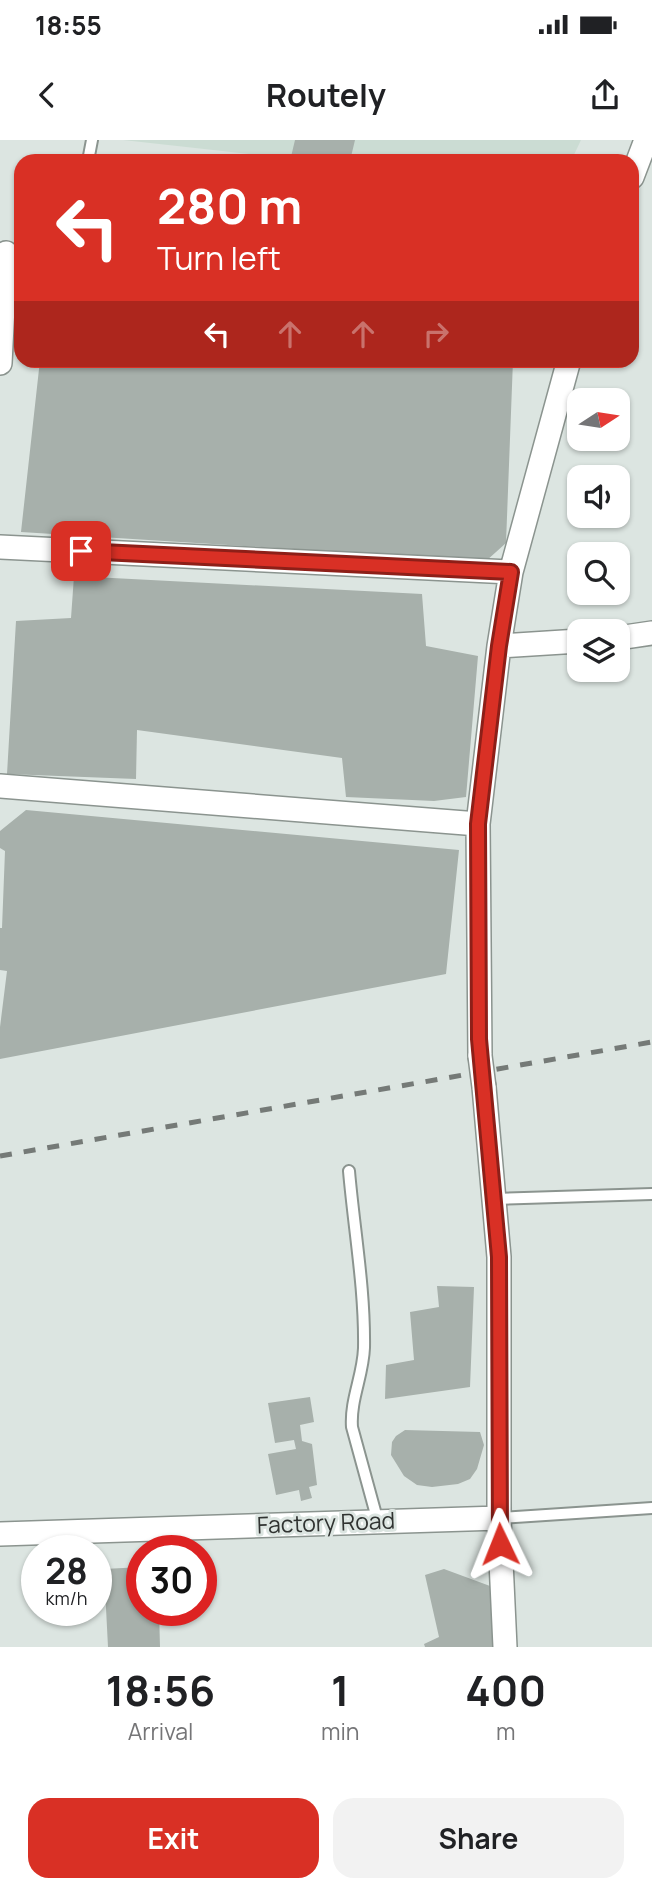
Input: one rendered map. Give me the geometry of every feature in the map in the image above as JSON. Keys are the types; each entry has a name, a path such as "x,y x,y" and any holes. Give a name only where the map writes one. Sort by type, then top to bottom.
{"street":[{"path":"639,158 646,140"},
{"path":"0,363 9,254"},
{"path":"505,1647 499,1518 499,1257 480,1056 478,824 499,646 511,572 567,368"},
{"path":"0,547 511,572"},
{"path":"630,637 652,634"},
{"path":"499,646 567,642"},
{"path":"0,786 478,824"},
{"name":"Factory Road","path":"0,1534 499,1518"}],"lane":[{"path":"349,1171 364,1327 363,1369 351,1412 352,1427 378,1522"},
{"path":"494,1199 652,1194"},
{"name":"Factory Road","path":"499,1518 652,1508"}],"shaded area":[{"path":"123,140 581,140 574,154 248,154"}],"building":[{"path":"295,140 355,140 352,154 292,154"},
{"path":"39,368 513,368 506,543 486,561 21,532"},
{"path":"74,576 422,594 426,646 478,656 466,797 434,801 346,797 342,758 137,730 136,779 7,774 16,621 71,618"},
{"path":"26,810 459,850 446,974 0,1059 0,1027 7,971 0,970 5,851 0,848 0,831"},
{"path":"437,1286 474,1287 470,1387 385,1399 386,1365 414,1360 410,1312 439,1307"},
{"path":"310,1397 314,1422 300,1425 302,1441 312,1444 317,1485 309,1487 312,1498 301,1501 299,1490 276,1495 268,1454 296,1449 294,1440 275,1443 268,1403"},
{"path":"405,1430 480,1432 484,1445 477,1469 470,1479 458,1484 432,1487 417,1485 404,1476 391,1455 392,1442"},
{"path":"126,1568 126,1626 159,1626 160,1647 108,1647 107,1626 112,1626 112,1569"},
{"path":"444,1569 490,1586 493,1647 425,1647 424,1644 439,1637 425,1575"}],"railway":[{"path":"0,1156 652,1042"}],"route":[{"path":"81,551 511,572 499,646 478,824 479,1039 499,1257 500,1544"}]}
